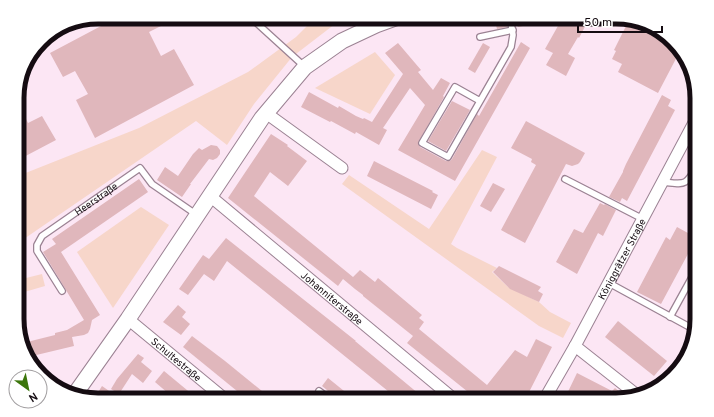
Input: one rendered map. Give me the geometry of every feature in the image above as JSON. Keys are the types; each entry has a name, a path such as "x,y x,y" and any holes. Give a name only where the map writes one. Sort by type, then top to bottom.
{"street":[{"path":"78,390 128,319 266,113 305,67 342,41 379,24"},
{"path":"266,113 342,168"},
{"name":"Königgrätzer Straße","path":"548,393 575,346 662,182 690,133"},
{"name":"Johanniterstraße","path":"210,196 447,393"},
{"name":"Schultestraße","path":"128,319 218,393"},
{"path":"575,346 632,391"}],"lane":[{"path":"258,24 305,67"},
{"path":"480,101 455,87 422,143 448,157 480,101 511,46 513,35 512,24"},
{"path":"480,37 513,30"},
{"name":"Heerstraße","path":"62,291 37,251 37,245 42,236 140,168 152,184 197,215"},
{"path":"662,182 682,184 690,178"},
{"path":"565,179 643,219"},
{"path":"670,317 690,281"},
{"path":"608,283 690,327"}],"shaded area":[{"path":"309,24 335,24 292,57 254,104 227,145 196,121 24,239 24,174 139,128 248,72 296,37"},
{"path":"375,52 395,75 370,114 315,88"},
{"path":"482,150 497,157 451,244 497,268 492,272 508,287 539,302 550,312 571,323 563,338 539,326 342,184 349,175 429,229"},
{"path":"141,207 169,225 113,308 77,252"},
{"path":"42,274 45,286 24,292 24,278"}],"building":[{"path":"105,24 160,24 161,26 149,32 161,56 174,49 194,85 95,138 76,100 88,94 75,71 63,77 50,53"},
{"path":"496,24 507,24 507,27 497,29"},
{"path":"516,24 532,24 518,27"},
{"path":"559,24 586,24 568,54 575,58 566,76 546,65 553,53 545,49"},
{"path":"626,25 653,34 661,39 677,56 658,93 618,72 622,64 612,59 616,51 614,50"},
{"path":"521,42 530,48 455,181 398,150 425,105 410,88 383,128 387,130 379,145 356,132 355,134 301,107 309,92 338,108 339,106 356,116 372,122 403,74 385,53 398,43 421,70 418,72 433,90 441,78 450,83 443,96 444,97 418,143 420,147 446,161 450,161 477,114 479,116"},
{"path":"483,43 490,47 475,73 468,69"},
{"path":"662,95 671,100 668,106 675,110 627,201 622,198 620,202 609,197 623,172"},
{"path":"452,101 470,110 446,151 428,141"},
{"path":"24,115 28,123 42,116 56,140 24,157"},
{"path":"526,121 585,153 578,164 572,166 566,164 525,243 501,230 536,165 531,162 532,159 511,148"},
{"path":"271,134 288,145 287,146 307,161 288,186 270,172 254,196 353,277 360,270 375,282 378,278 422,315 419,318 424,322 419,329 487,385 515,350 527,357 536,339 552,347 529,393 469,393 407,343 413,336 363,295 343,279 338,286 228,198"},
{"path":"211,145 217,146 220,150 220,154 213,160 209,159 182,197 157,180 165,167 178,176 199,148 202,150"},
{"path":"374,161 438,195 431,209 367,176"},
{"path":"139,179 148,192 61,252 100,315 92,320 88,333 72,337 74,346 34,356 28,342 55,335 55,333 67,330 84,320 43,252 56,244 52,239"},
{"path":"493,183 505,189 491,212 480,206"},
{"path":"600,203 616,210 603,236 598,233 577,274 556,262 574,229 583,233"},
{"path":"677,227 690,234 690,252 661,304 637,292 666,237 670,240"},
{"path":"226,238 356,341 418,393 390,393 227,261 214,281 204,274 188,295 179,289 203,255 209,259"},
{"path":"499,266 541,287 538,291 543,294 539,302 510,289 493,272"},
{"path":"178,305 186,312 182,317 190,324 181,335 163,322"},
{"path":"618,321 667,361 654,376 605,337"},
{"path":"192,336 264,393 239,393 183,347"},
{"path":"138,354 144,358 141,362 152,371 143,383 132,374 120,393 111,389 117,379"},
{"path":"164,371 191,393 168,393 155,382"},
{"path":"577,373 612,391 615,388 621,393 567,393"},
{"path":"328,378 347,393 330,393 322,386"},
{"path":"102,386 112,393 98,393"}]}
